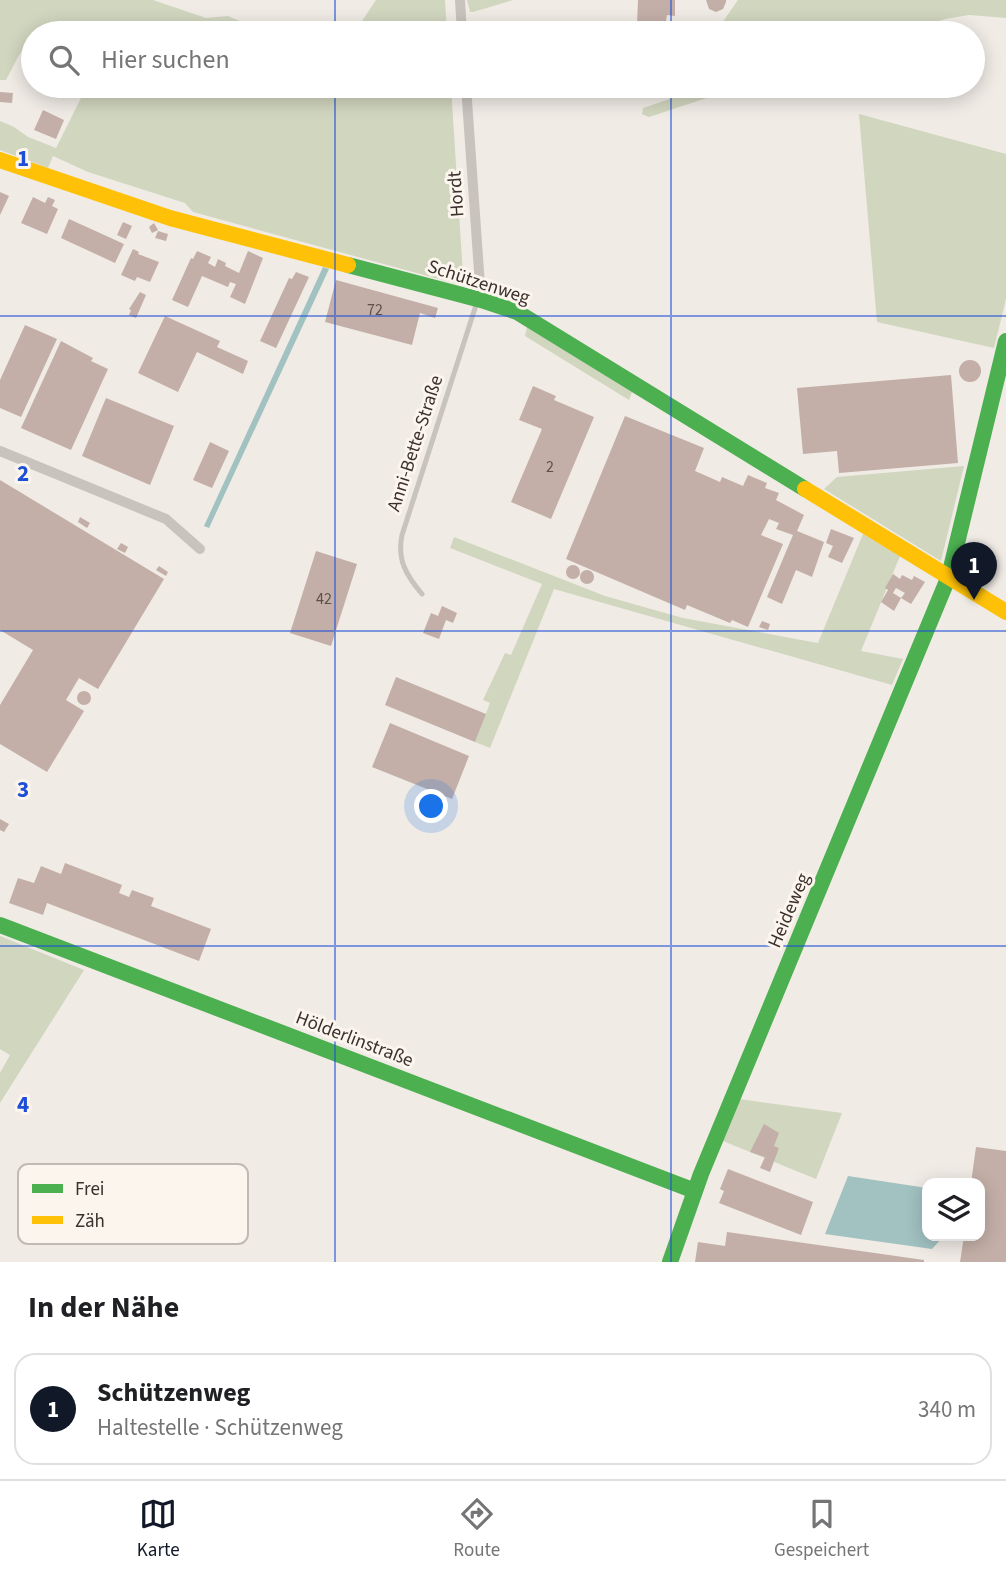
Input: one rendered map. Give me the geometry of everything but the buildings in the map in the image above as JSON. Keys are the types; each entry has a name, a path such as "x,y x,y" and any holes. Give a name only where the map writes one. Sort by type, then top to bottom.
{"street":[{"path":"460,0 461,21"},
{"name":"Hordt","path":"467,98 479,299"},
{"name":"Schützenweg","path":"0,159 170,218 479,299 534,320 1006,612"},
{"name":"Heideweg","path":"670,1262 695,1191 949,576 1006,341"},
{"path":"0,451 166,519 200,549"},
{"name":"Hölderlinstraße","path":"0,925 695,1191"}],"lane":[{"name":"Anni-Bette-Straße","path":"422,594 403,567 400,553 402,535 479,299"}],"green space":[{"path":"0,0 153,0 206,18 228,16 240,21 21,21 21,53 6,80 0,80"},
{"path":"376,0 445,0 446,21 362,21"},
{"path":"467,0 513,0 470,12"},
{"path":"738,0 1006,0 1006,18 969,15 939,21 723,21"},
{"path":"81,98 452,98 463,275 457,284 193,212 185,203 88,172 53,156 48,168 0,150 0,121 28,137 56,148"},
{"path":"673,98 707,98 649,117 642,114 643,108"},
{"path":"859,114 1006,154 1006,299 994,348 877,322"},
{"path":"527,327 632,392 629,400 525,336"},
{"path":"964,466 941,561 824,489 837,477"},
{"path":"863,534 900,556 861,651 903,659 892,685 554,589 490,748 475,742 490,703 483,700 505,653 511,655 542,584 450,548 454,537 605,596 683,618 818,643"},
{"path":"0,936 84,970 0,1103 0,1073 10,1055 0,1049"},
{"path":"739,1099 842,1113 816,1179 723,1141"}],"water":[{"path":"323,267 329,269 209,528 204,526"},
{"path":"848,1176 922,1187 922,1241 939,1241 932,1249 825,1234"}],"traffic: fast":[{"path":"348,265 517,312 805,489"},
{"path":"670,1262 701,1174 949,576 1006,341"},
{"path":"0,925 695,1191"}],"traffic: slow":[{"path":"0,160 170,218 348,265"},
{"path":"805,489 1006,612"}],"place":[{"name":"Schützenweg","path":"974,600"}]}
